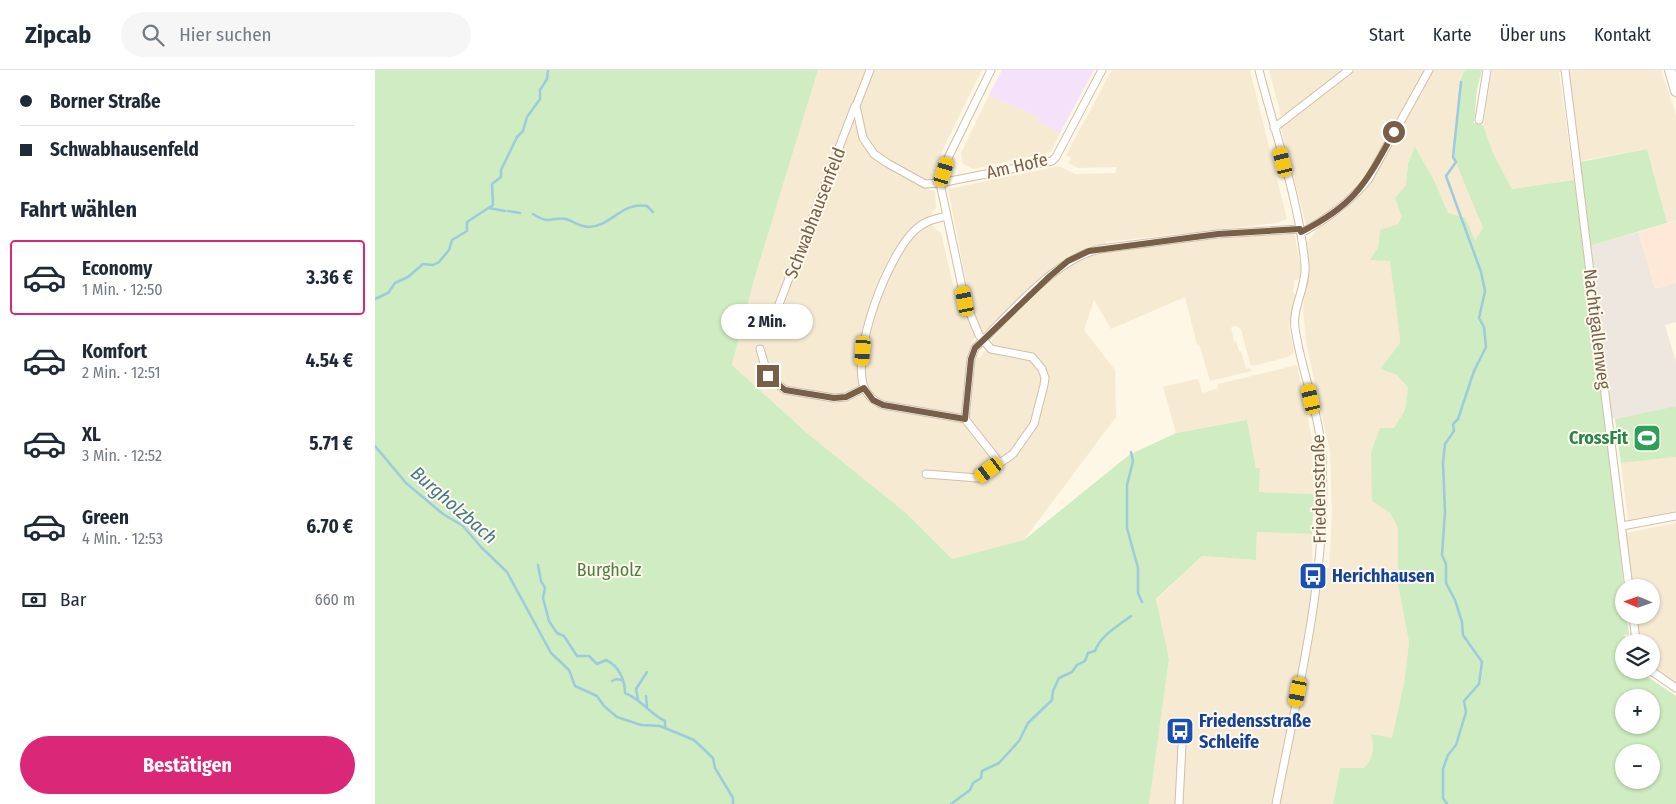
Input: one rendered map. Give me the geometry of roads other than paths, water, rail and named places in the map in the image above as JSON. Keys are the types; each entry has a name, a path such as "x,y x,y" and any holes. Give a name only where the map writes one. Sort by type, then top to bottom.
{"main road":[{"path":"1670,70 1676,91"}],"street":[{"name":"Schwabhausenfeld","path":"773,320 870,70"},
{"path":"926,474 974,479 1013,454 1033,424 1045,378 1042,369 1032,357 991,349 982,341 965,301 940,183 947,160 991,70"},
{"name":"Am Hofe","path":"940,183 1052,161 1056,157 1102,70"},
{"path":"1259,70 1300,231"},
{"path":"1274,128 1349,70"},
{"path":"965,419 971,359 975,348 1068,261 1089,251 1218,234 1300,231 1337,212 1368,180 1429,70"},
{"path":"1479,120 1487,70"},
{"name":"Nachtigallenweg","path":"1565,70 1628,579"},
{"name":"Schwabhausenfeld","path":"856,106 863,138 874,154 925,184 940,183"},
{"path":"946,216 927,221 915,230 906,241 881,289 872,311 863,351 864,388 873,400 883,405 965,419 999,462"},
{"name":"Friedensstraße","path":"1276,804 1319,569 1322,528 1322,457 1295,326 1305,267 1300,231"},
{"path":"760,349 768,376 785,390 834,398 846,397 864,388"},
{"path":"1622,526 1676,516"},
{"path":"1660,677 1676,688"},
{"path":"1179,804 1183,725"}],"waterway":[{"path":"375,299 388,293 395,283 408,277 423,264 433,265 439,262 449,250 452,240 467,231 467,222 493,205 492,184 501,177 501,170 517,137 523,131 527,117 540,99 540,90 547,79 548,70"},
{"path":"1447,804 1443,798 1443,769 1448,755 1456,745 1466,712 1464,701 1479,684 1482,662 1463,635 1462,622 1455,600 1446,583 1446,564 1442,555 1445,512 1443,463 1445,444 1454,431 1453,424 1458,419 1474,371 1486,347 1484,327 1479,318 1485,291 1481,272 1446,176 1456,162 1453,157 1461,82"},
{"path":"533,214 548,220 566,219 588,227 603,223 623,210 638,205 647,206 653,212"},
{"path":"489,208 505,211"},
{"path":"508,211 520,213"},
{"name":"Burgholzbach","path":"375,446 406,483 443,514 463,526 481,547 507,572 551,653 569,670 575,686 597,696 604,706 617,717 641,725 660,726 694,740 713,758 715,768 733,798 733,804"},
{"path":"1131,452 1133,461 1127,485 1127,528 1138,568 1138,593 1142,602"},
{"path":"538,565 541,581 545,588 543,598 549,621 557,633 564,636 577,656 589,656 597,664 606,660 611,663 618,670 622,678 625,693 665,721 665,728"},
{"path":"951,804 970,790 973,783 981,778 982,771 999,763 1019,741 1028,723 1052,700 1053,691 1059,678 1072,672 1077,665 1085,661 1088,653 1095,651 1105,636 1131,616"},
{"path":"638,699 636,689 647,672"},
{"path":"612,681 616,679 622,680"},
{"path":"646,696 647,707"}],"place":[{"name":"CrossFit","path":"1647,438"},
{"name":"Herichhausen","path":"1313,576"},
{"name":"Friedensstraße Schleife","path":"1180,731"}],"park label":[{"name":"Burgholz","path":"609,570"}]}
